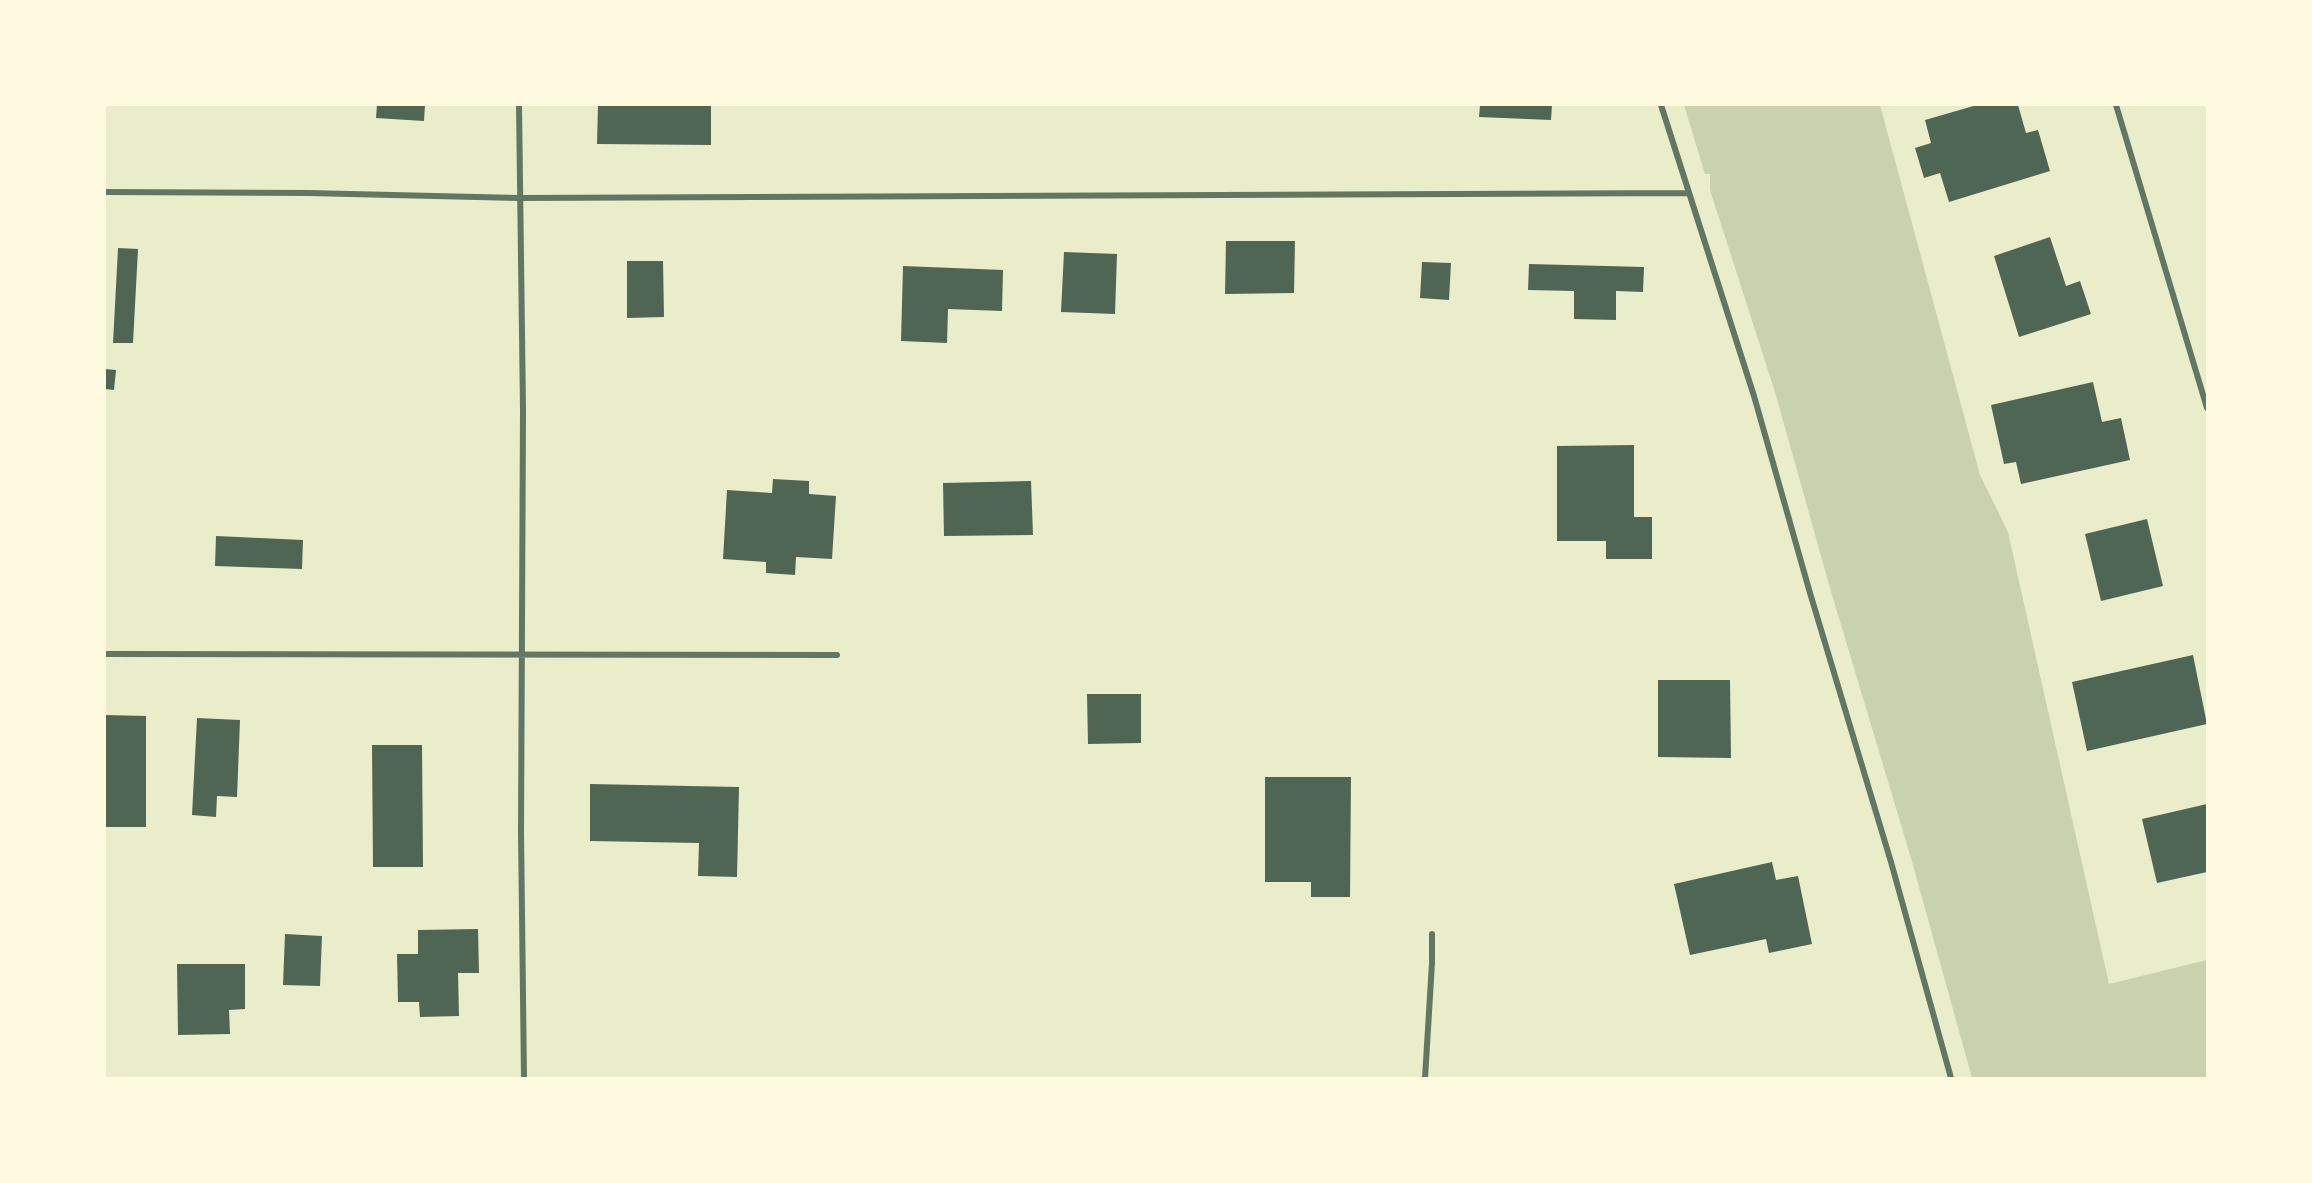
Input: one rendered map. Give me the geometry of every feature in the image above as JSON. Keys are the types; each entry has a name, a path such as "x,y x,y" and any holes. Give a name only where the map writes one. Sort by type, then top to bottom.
{"street":[{"path":"519,105 523,410 521,832 524,1078"},
{"path":"1662,105 1754,396 1952,1078"},
{"path":"2116,105 2207,408"},
{"path":"105,192 308,193 519,198 1689,193"},
{"path":"105,654 837,655"},
{"path":"1425,1078 1432,934"}],"green space":[{"path":"1684,105 1880,105 1980,475 2008,532 2109,984 2207,960 2207,1078 1972,1078 1911,858 1830,588 1775,392 1710,190 1710,174 1705,174"}],"building":[{"path":"377,105 425,105 424,121 376,118"},
{"path":"598,105 711,105 711,145 597,144"},
{"path":"1480,105 1552,105 1551,120 1479,117"},
{"path":"1977,105 2018,105 2026,133 2038,130 2050,171 1949,202 1940,173 1924,178 1915,148 1931,143 1925,120"},
{"path":"2050,237 2066,286 2080,281 2091,314 2019,337 1994,256"},
{"path":"1226,241 1295,241 1294,293 1225,294"},
{"path":"118,248 138,249 133,343 113,343"},
{"path":"1064,252 1117,254 1115,314 1061,312"},
{"path":"627,261 663,261 664,317 627,318"},
{"path":"1422,262 1451,263 1449,300 1420,298"},
{"path":"1529,264 1644,267 1643,292 1616,291 1616,320 1574,319 1574,291 1528,290"},
{"path":"903,266 1003,270 1002,311 948,309 947,343 901,341"},
{"path":"105,369 116,370 114,390 105,389"},
{"path":"2093,382 2102,422 2121,418 2130,460 2021,484 2016,462 2004,464 1991,405"},
{"path":"1634,445 1634,517 1652,517 1652,559 1606,559 1606,541 1557,541 1557,446"},
{"path":"773,479 809,481 809,494 836,496 832,559 796,557 795,575 766,573 766,562 723,559 727,490 772,493"},
{"path":"1031,481 1033,535 944,536 943,483"},
{"path":"2147,519 2163,586 2101,601 2085,534"},
{"path":"216,536 303,540 302,569 215,566"},
{"path":"2193,655 2207,724 2087,751 2072,682"},
{"path":"1658,680 1730,680 1731,758 1658,757"},
{"path":"1087,694 1141,694 1141,743 1088,744"},
{"path":"105,715 146,716 146,827 105,827"},
{"path":"197,718 240,720 237,797 217,796 216,817 192,815"},
{"path":"372,745 422,745 423,867 373,867"},
{"path":"1265,777 1351,777 1350,897 1311,897 1311,882 1265,882"},
{"path":"590,784 739,787 737,877 698,876 699,843 590,841"},
{"path":"2207,804 2207,872 2157,883 2142,819"},
{"path":"1772,862 1776,880 1798,876 1812,944 1769,953 1766,939 1690,955 1674,884"},
{"path":"478,929 479,973 458,973 459,1016 420,1017 419,1002 398,1002 397,954 418,954 418,930"},
{"path":"285,934 322,936 320,986 283,985"},
{"path":"177,964 245,964 245,1009 229,1010 230,1034 178,1035"}]}
